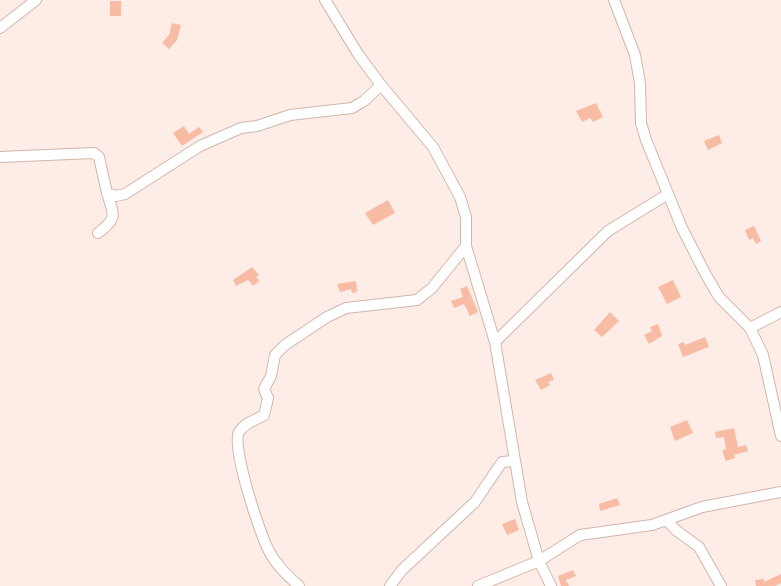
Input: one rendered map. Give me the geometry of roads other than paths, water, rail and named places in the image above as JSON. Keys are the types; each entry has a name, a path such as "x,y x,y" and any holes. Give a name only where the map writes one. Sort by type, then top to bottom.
{"street":[{"path":"0,28 36,0"},
{"path":"325,0 358,54 381,85 433,147 460,196 466,217 466,246 495,342 522,502 539,561 551,586"},
{"path":"614,0 634,55 640,83 641,124 646,140 682,228 719,297 750,328 767,366 781,436"},
{"path":"107,193 116,196 126,194 200,146 241,128 256,126 290,115 352,108 364,101 381,85"},
{"path":"0,157 94,153 99,157 114,216 112,222 98,233"},
{"path":"495,342 608,231 668,194"},
{"path":"299,586 278,566 265,545 250,501 236,441 246,424 264,415 268,398 264,389 271,376 275,355 285,345 327,317 346,308 417,300 432,288 466,246"},
{"path":"750,328 781,312"},
{"path":"390,586 402,570 475,502 502,462 514,461"},
{"path":"478,586 539,561 580,535 652,524 702,507 781,492"},
{"path":"666,520 677,531 699,547 721,586"}]}
